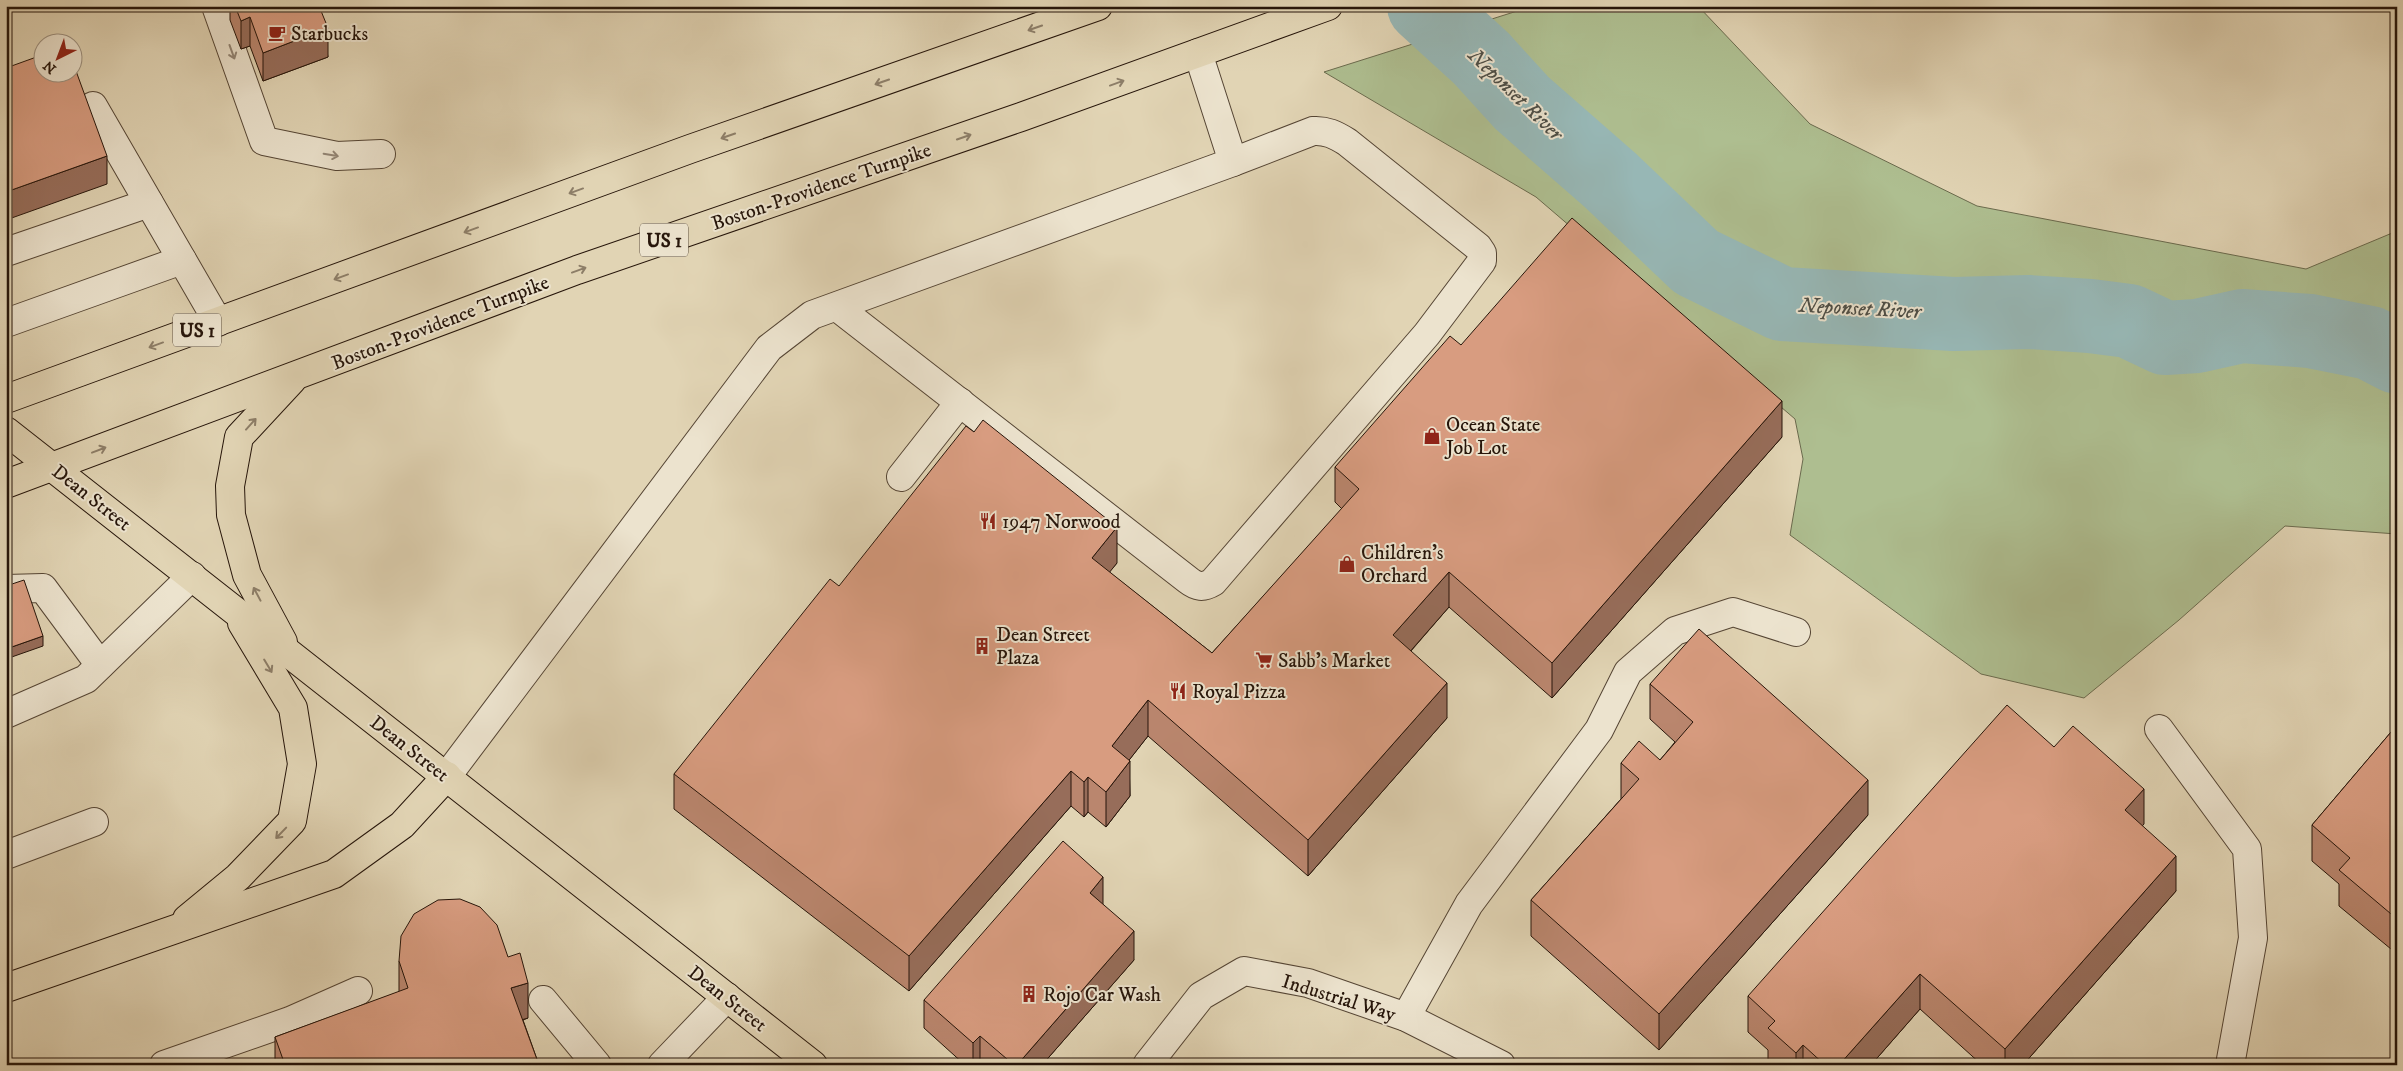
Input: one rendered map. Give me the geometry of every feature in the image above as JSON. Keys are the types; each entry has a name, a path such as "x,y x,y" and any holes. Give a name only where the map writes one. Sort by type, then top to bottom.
{"main road":[{"name":"US 1","path":"6,399 690,149 1098,6"},
{"name":"Boston-Providence Turnpike","path":"6,484 577,270 1021,117 1328,6"},
{"path":"288,652 247,576 231,515 230,486 240,437 295,376"},
{"name":"Dean Street","path":"6,431 813,1065"},
{"path":"172,931 238,877 292,821 302,764 293,708 234,609"},
{"path":"6,988 334,874 402,825 447,776"}],"street":[{"path":"216,6 264,141 337,156 381,154"},
{"path":"1198,54 1233,162"},
{"path":"93,106 218,322"},
{"path":"447,776 770,348 812,315 1233,162 1313,131 1321,130 1334,134 1347,142 1478,246 1482,253 1482,261 1427,334 1213,582 1205,586 1196,586 1188,580 837,307"},
{"path":"6,252 150,203"},
{"path":"6,323 182,260"},
{"path":"901,477 960,402"},
{"path":"6,714 86,679 192,576"},
{"path":"6,589 43,588 100,665"},
{"path":"1406,1017 1469,904 1599,730 1628,672 1676,631 1733,612 1796,632"},
{"path":"2159,729 2248,849 2253,938 2230,1065"},
{"path":"6,855 94,822"},
{"name":"Industrial Way","path":"1147,1065 1201,996 1244,971 1308,983 1406,1017 1501,1065"},
{"path":"164,1065 198,1059 358,991"},
{"path":"662,1065 727,997"},
{"path":"543,1000 597,1065"}],"green space":[{"path":"1533,6 1698,6 1810,124 1977,206 2306,269 2397,231 2397,534 2285,526 2179,620 2084,698 1981,674 1790,535 1803,459 1795,419 1536,197 1324,72"}],"building":[{"path":"235,6 319,6 328,28 263,53 250,17 241,21"},
{"path":"32,59 32,82 80,82 107,156 6,192 6,68"},
{"name":"Dean Street Plaza","path":"1572,218 1782,401 1552,663 1449,572 1393,635 1447,683 1308,840 1148,700 1112,746 1130,761 1106,792 1088,777 1084,782 1071,771 909,956 674,774 830,579 839,586 966,426 974,432 983,420 1117,527 1092,558 1212,653 1359,489 1335,467 1450,336 1461,345"},
{"path":"24,580 43,636 6,649 6,586"},
{"path":"1699,629 1868,780 1659,1014 1531,900 1639,779 1621,763 1639,741 1660,760 1693,722 1650,684"},
{"path":"2007,705 2054,747 2073,726 2144,789 2125,810 2176,856 2005,1049 1920,974 1839,1065 1825,1065 1803,1045 1796,1053 1768,1028 1775,1021 1748,996"},
{"path":"2397,725 2397,919 2339,870 2350,858 2312,825"},
{"name":"Rojo Car Wash","path":"1063,841 1103,877 1090,893 1134,931 1017,1065 1014,1065 980,1036 973,1043 924,1000"},
{"path":"460,899 480,907 497,925 508,957 520,953 528,983 511,988 539,1065 285,1065 275,1037 408,988 399,961 401,936 414,914 438,900"}],"waterway":[{"name":"Neponset River","path":"1424,6 1481,58 1522,103 1610,180 1696,262 1782,304 1954,314 2028,312 2090,316 2129,321 2165,338 2197,336 2242,326 2310,331 2370,343 2397,357"}],"place":[{"name":"Starbucks","path":"277,33"},
{"name":"Ocean State Job Lot","path":"1432,436"},
{"name":"1947 Norwood","path":"988,521"},
{"name":"Children's Orchard","path":"1347,564"},
{"name":"Dean Street Plaza","path":"982,646"},
{"name":"Sabb's Market","path":"1264,660"},
{"name":"Royal Pizza","path":"1178,691"},
{"name":"Rojo Car Wash","path":"1029,994"}]}
